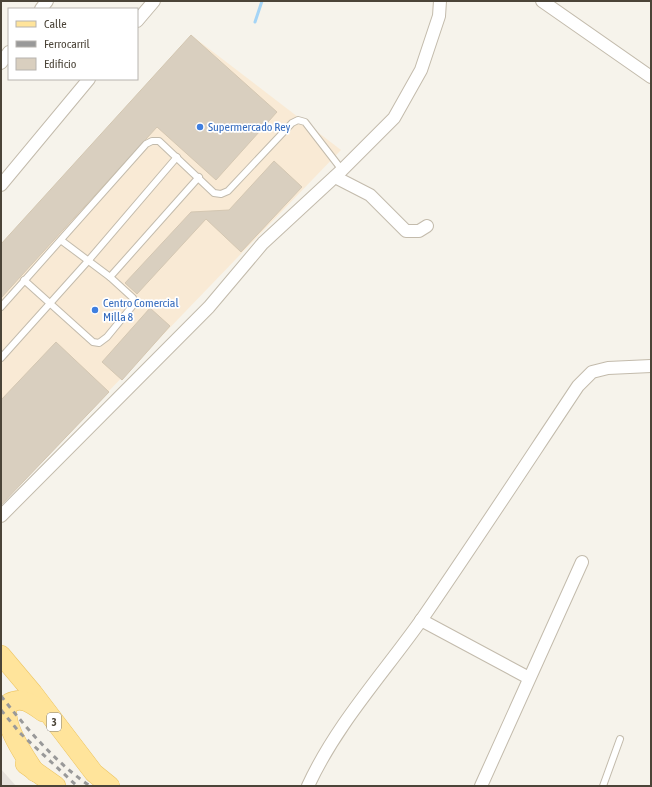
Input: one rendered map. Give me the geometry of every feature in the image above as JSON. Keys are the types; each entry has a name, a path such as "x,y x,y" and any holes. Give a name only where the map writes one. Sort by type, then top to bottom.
{"main road":[{"name":"3","path":"1,655 34,693 54,722 94,773 110,786"},
{"path":"35,772 6,728 3,719 4,710 9,702 22,700 33,704 54,722"},
{"path":"1,740 35,772 56,786"}],"street":[{"path":"138,20 154,1"},
{"path":"1,516 209,307 263,243 394,118 421,70 439,16 440,1"},
{"path":"542,1 651,76"},
{"path":"1,63 8,53"},
{"path":"1,185 88,80"},
{"path":"338,173 370,195 406,231 419,231 427,226"},
{"path":"308,786 317,766 343,726 421,620 578,386 592,372 608,368 651,366"},
{"path":"481,786 582,562"},
{"path":"421,620 529,678"}],"lane":[{"path":"1,307 24,280 62,241 146,144 152,141 159,141 199,177 214,193 221,194 228,191 292,123 298,120 304,122 338,173"},
{"path":"1,358 88,261 177,157"},
{"path":"110,277 199,177"},
{"path":"24,280 93,342 99,343 107,337 134,304 133,298 110,277 62,241"},
{"path":"603,786 620,739"}],"shaded area":[{"name":"Centro Comercial Milla 8","path":"191,35 341,150 1,503 1,252"},
{"path":"1,769 16,786 1,786"}],"building":[{"path":"191,35 277,112 216,180 157,127 1,298 1,244"},
{"path":"274,161 302,187 241,252 206,219 137,294 125,283 191,212 229,210"},
{"path":"150,308 170,326 122,380 102,362"},
{"path":"56,342 109,392 1,505 1,400"}],"waterway":[{"path":"255,22 262,1"}],"railway":[{"path":"1,696 21,721 53,756 90,786"},
{"path":"1,710 20,733 77,786"}],"place":[{"name":"Supermercado Rey","path":"200,127"},
{"name":"Centro Comercial Milla 8","path":"95,310"}]}
